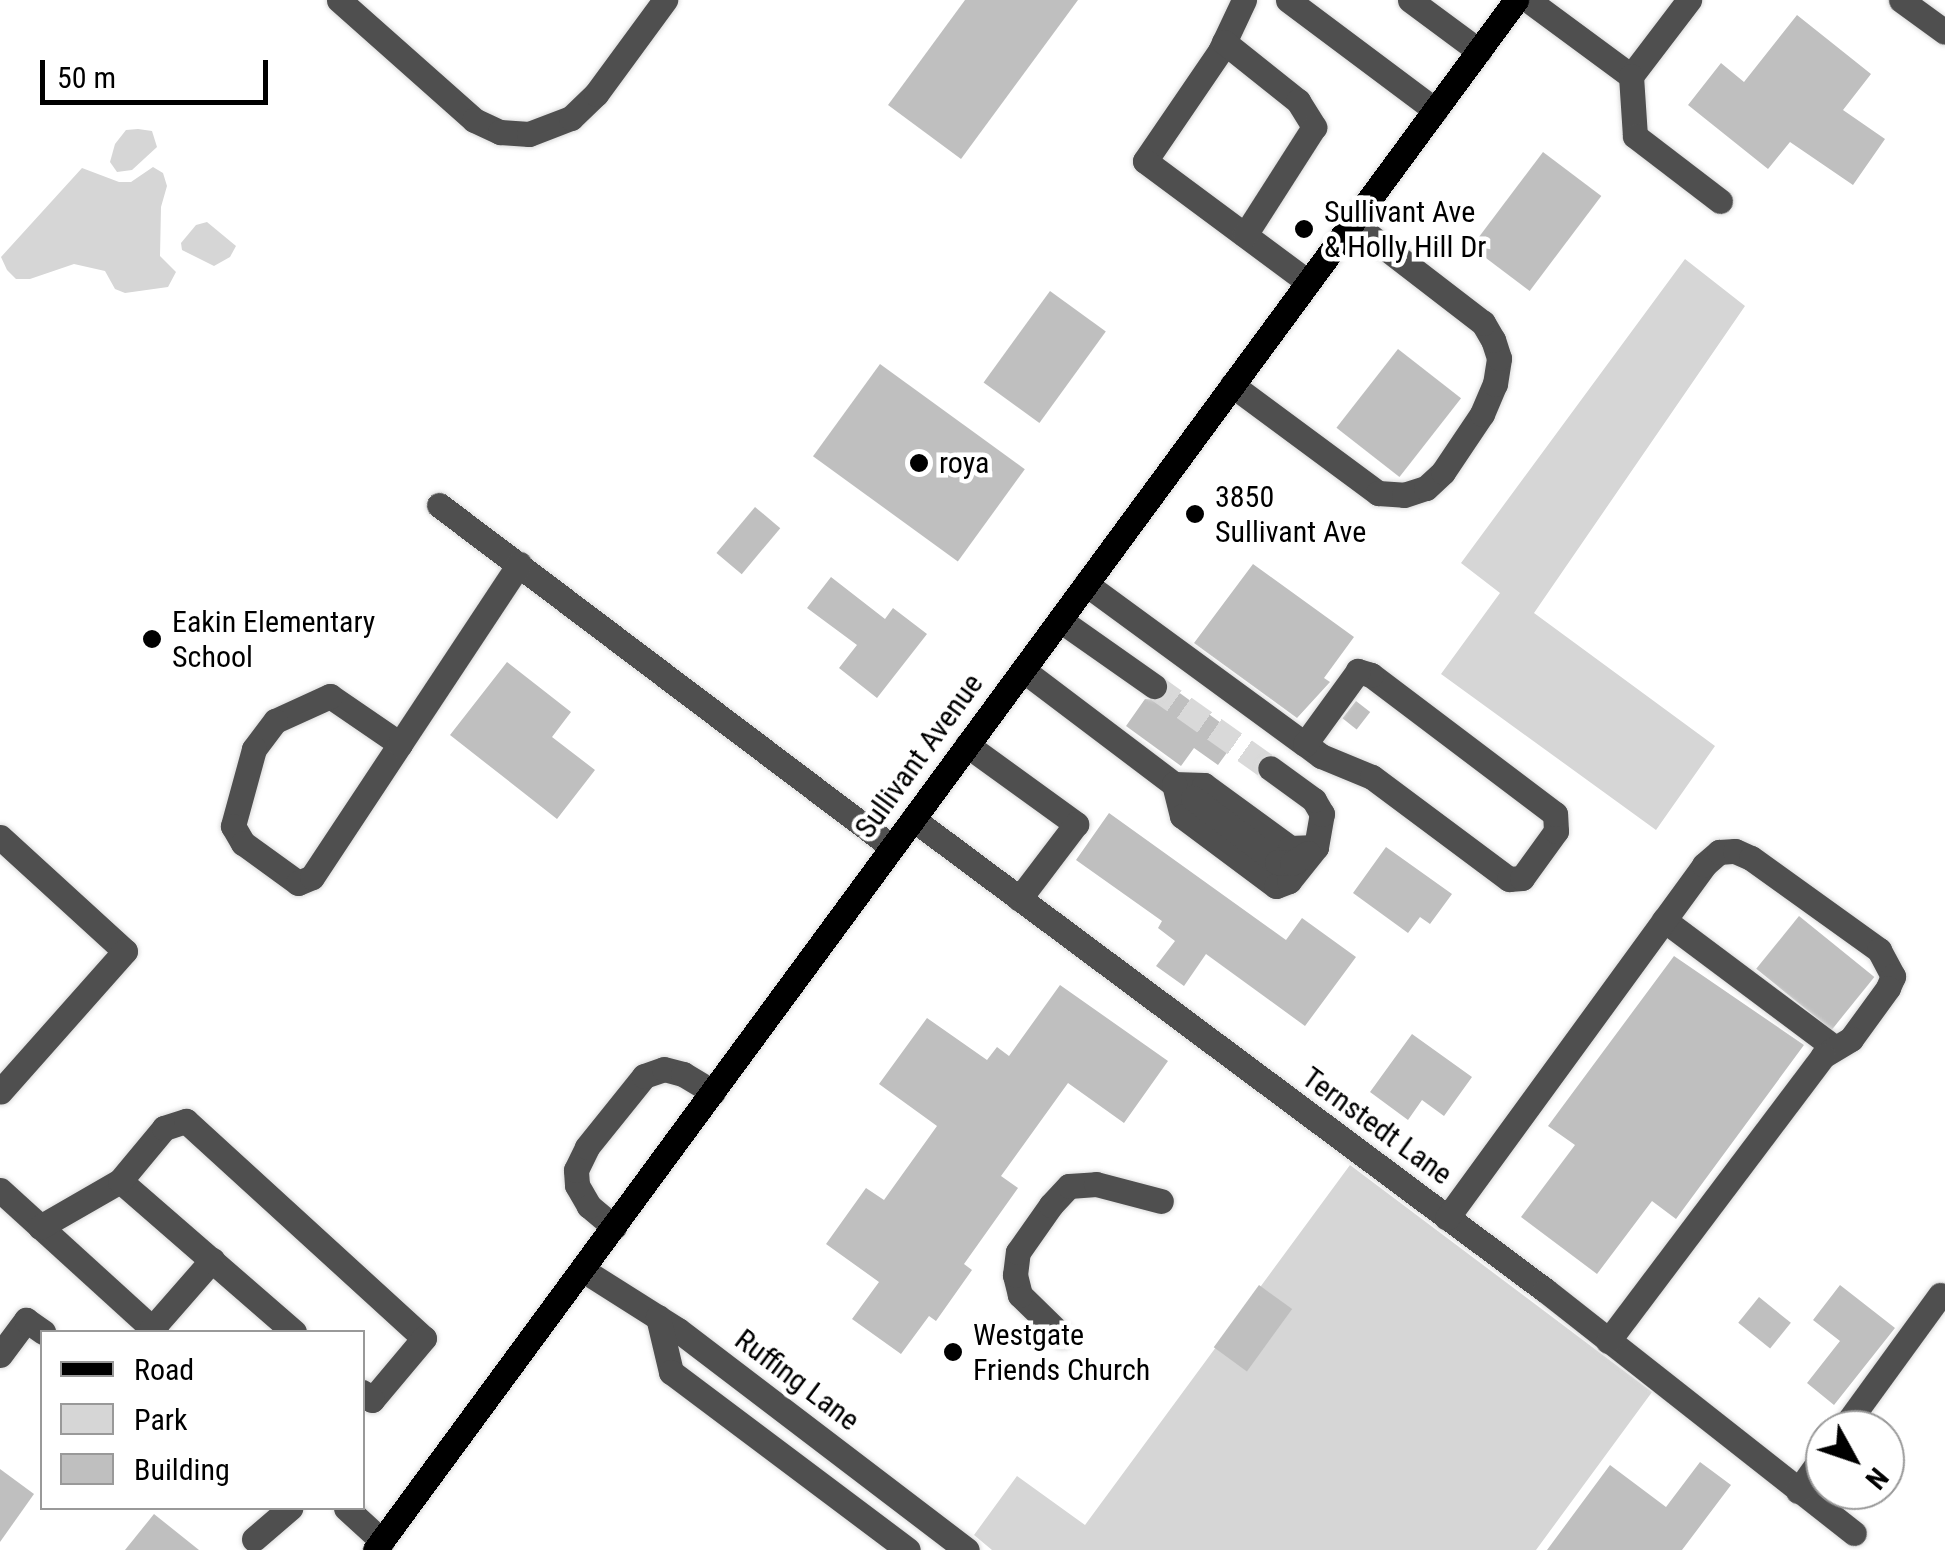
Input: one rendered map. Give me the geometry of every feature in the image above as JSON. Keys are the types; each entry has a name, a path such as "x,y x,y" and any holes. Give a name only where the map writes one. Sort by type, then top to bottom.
{"main road":[{"name":"Sullivant Avenue","path":"379,1545 1516,0"}],"street":[{"path":"340,0 474,120 500,132 529,134 571,118 596,94 665,0"},
{"path":"1244,0 1224,42 1145,161 1308,282"},
{"path":"1288,0 1435,110"},
{"path":"1410,0 1479,51"},
{"path":"1528,0 1630,76"},
{"path":"1690,0 1630,76 1636,136 1720,201"},
{"path":"1901,0 1945,32"},
{"path":"1224,42 1298,101 1314,127 1245,235"},
{"path":"1232,386 1378,493 1404,495 1426,488 1444,472 1482,414 1495,384 1499,358 1484,324 1352,222"},
{"path":"440,505 892,847"},
{"path":"400,744 330,696 275,721 254,749 233,826 243,843 298,882 312,876 400,744 519,564"},
{"path":"1086,584 1305,744 1372,776 1509,879 1522,878 1556,831 1555,814 1371,676 1358,671 1305,744"},
{"path":"1060,620 1154,686"},
{"path":"1023,670 1174,784 1204,785 1290,848 1316,847"},
{"path":"967,745 1076,824 1019,899"},
{"path":"1174,784 1182,816 1276,886 1288,881 1316,847 1322,814 1314,800 1270,768"},
{"name":"Ternstedt Lane","path":"913,819 1447,1218 1854,1533"},
{"path":"0,837 125,951 0,1092"},
{"path":"1447,1218 1704,864 1720,852 1734,851 1879,950 1893,976 1888,988 1850,1038 1834,1048 1608,1341"},
{"path":"1664,920 1834,1048"},
{"path":"614,1227 589,1206 577,1185 576,1170 587,1147 644,1076 664,1069 682,1074 713,1092"},
{"path":"40,1227 120,1180 164,1128 186,1122 424,1338 372,1400 365,1394"},
{"path":"120,1180 292,1330"},
{"path":"1062,1336 1020,1295 1015,1275 1018,1252 1052,1204 1069,1186 1096,1184 1160,1200"},
{"path":"0,1190 151,1330"},
{"path":"153,1330 212,1260"},
{"name":"Ruffing Lane","path":"582,1270 658,1317 968,1550"},
{"path":"1856,1410 1940,1294"},
{"path":"658,1317 672,1372 908,1550"},
{"path":"0,1354 26,1320 41,1330"},
{"path":"1798,1490 1805,1480"},
{"path":"254,1539 288,1510"},
{"path":"348,1510 379,1545"}],"green space":[{"path":"126,130 152,131 157,147 132,170 117,172 110,162 115,144"},
{"path":"153,167 163,173 167,186 161,207 160,256 176,272 168,287 125,293 115,289 105,271 74,264 30,279 16,279 7,270 1,257 82,168 119,182 131,182"},
{"path":"207,222 236,246 230,257 214,266 182,250 181,243 196,225"},
{"path":"1685,259 1745,306 1534,613 1715,746 1656,830 1441,674 1500,593 1461,563"},
{"path":"1350,1165 1652,1392 1536,1550 992,1550 974,1535 1017,1476 1085,1525"}],"building":[{"path":"965,0 1078,0 961,159 888,105"},
{"path":"1797,15 1871,74 1843,110 1885,139 1853,185 1790,142 1768,169 1688,105 1721,63 1744,82"},
{"path":"1543,152 1601,196 1530,291 1471,247"},
{"path":"1050,291 1106,332 1039,423 984,382"},
{"path":"1398,349 1461,398 1399,477 1336,428"},
{"name":"roya","path":"880,364 1025,469 958,561 813,456"},
{"path":"755,507 780,528 742,574 716,553"},
{"path":"1253,564 1354,637 1324,678 1330,682 1297,718 1194,643"},
{"path":"831,577 885,619 893,608 927,634 877,698 839,668 857,645 807,608"},
{"path":"507,662 571,712 552,737 595,770 557,819 450,735"},
{"path":"1170,686 1239,736 1218,765 1194,748 1181,766 1126,726 1145,699 1162,700"},
{"path":"1356,701 1370,712 1357,729 1342,718"},
{"path":"1109,813 1286,940 1302,918 1356,957 1305,1026 1206,954 1184,986 1156,966 1175,941 1158,928 1162,921 1076,860"},
{"path":"1386,847 1452,894 1430,924 1420,917 1408,933 1353,893"},
{"path":"1799,916 1874,977 1832,1030 1756,969"},
{"path":"1674,956 1804,1045 1676,1219 1652,1201 1597,1274 1521,1217 1575,1145 1548,1126"},
{"path":"1060,985 1168,1061 1124,1123 1068,1083 1001,1176 1018,1188 964,1264 972,1270 936,1321 929,1316 901,1354 852,1319 879,1282 826,1244 866,1188 884,1200 937,1126 879,1084 927,1018 987,1060 997,1047 1009,1056"},
{"path":"1412,1034 1472,1077 1444,1116 1422,1100 1408,1120 1370,1092"},
{"path":"1259,1285 1292,1309 1247,1371 1214,1347"},
{"path":"1840,1285 1895,1328 1834,1405 1807,1383 1840,1341 1813,1320"},
{"path":"1759,1297 1791,1323 1770,1348 1738,1323"},
{"path":"1700,1462 1731,1485 1682,1550 1547,1550 1610,1465 1666,1507"},
{"path":"0,1469 34,1494 0,1542"},
{"path":"154,1514 199,1550 125,1550"}],"tunnel":[{"path":"1154,686 1270,768"}],"place":[{"name":"Sullivant Ave & Holly Hill Dr","path":"1304,229"},
{"name":"roya","path":"919,463"},
{"name":"3850 Sullivant Ave","path":"1195,514"},
{"name":"Eakin Elementary School","path":"152,639"},
{"name":"Westgate Friends Church","path":"953,1352"}]}
